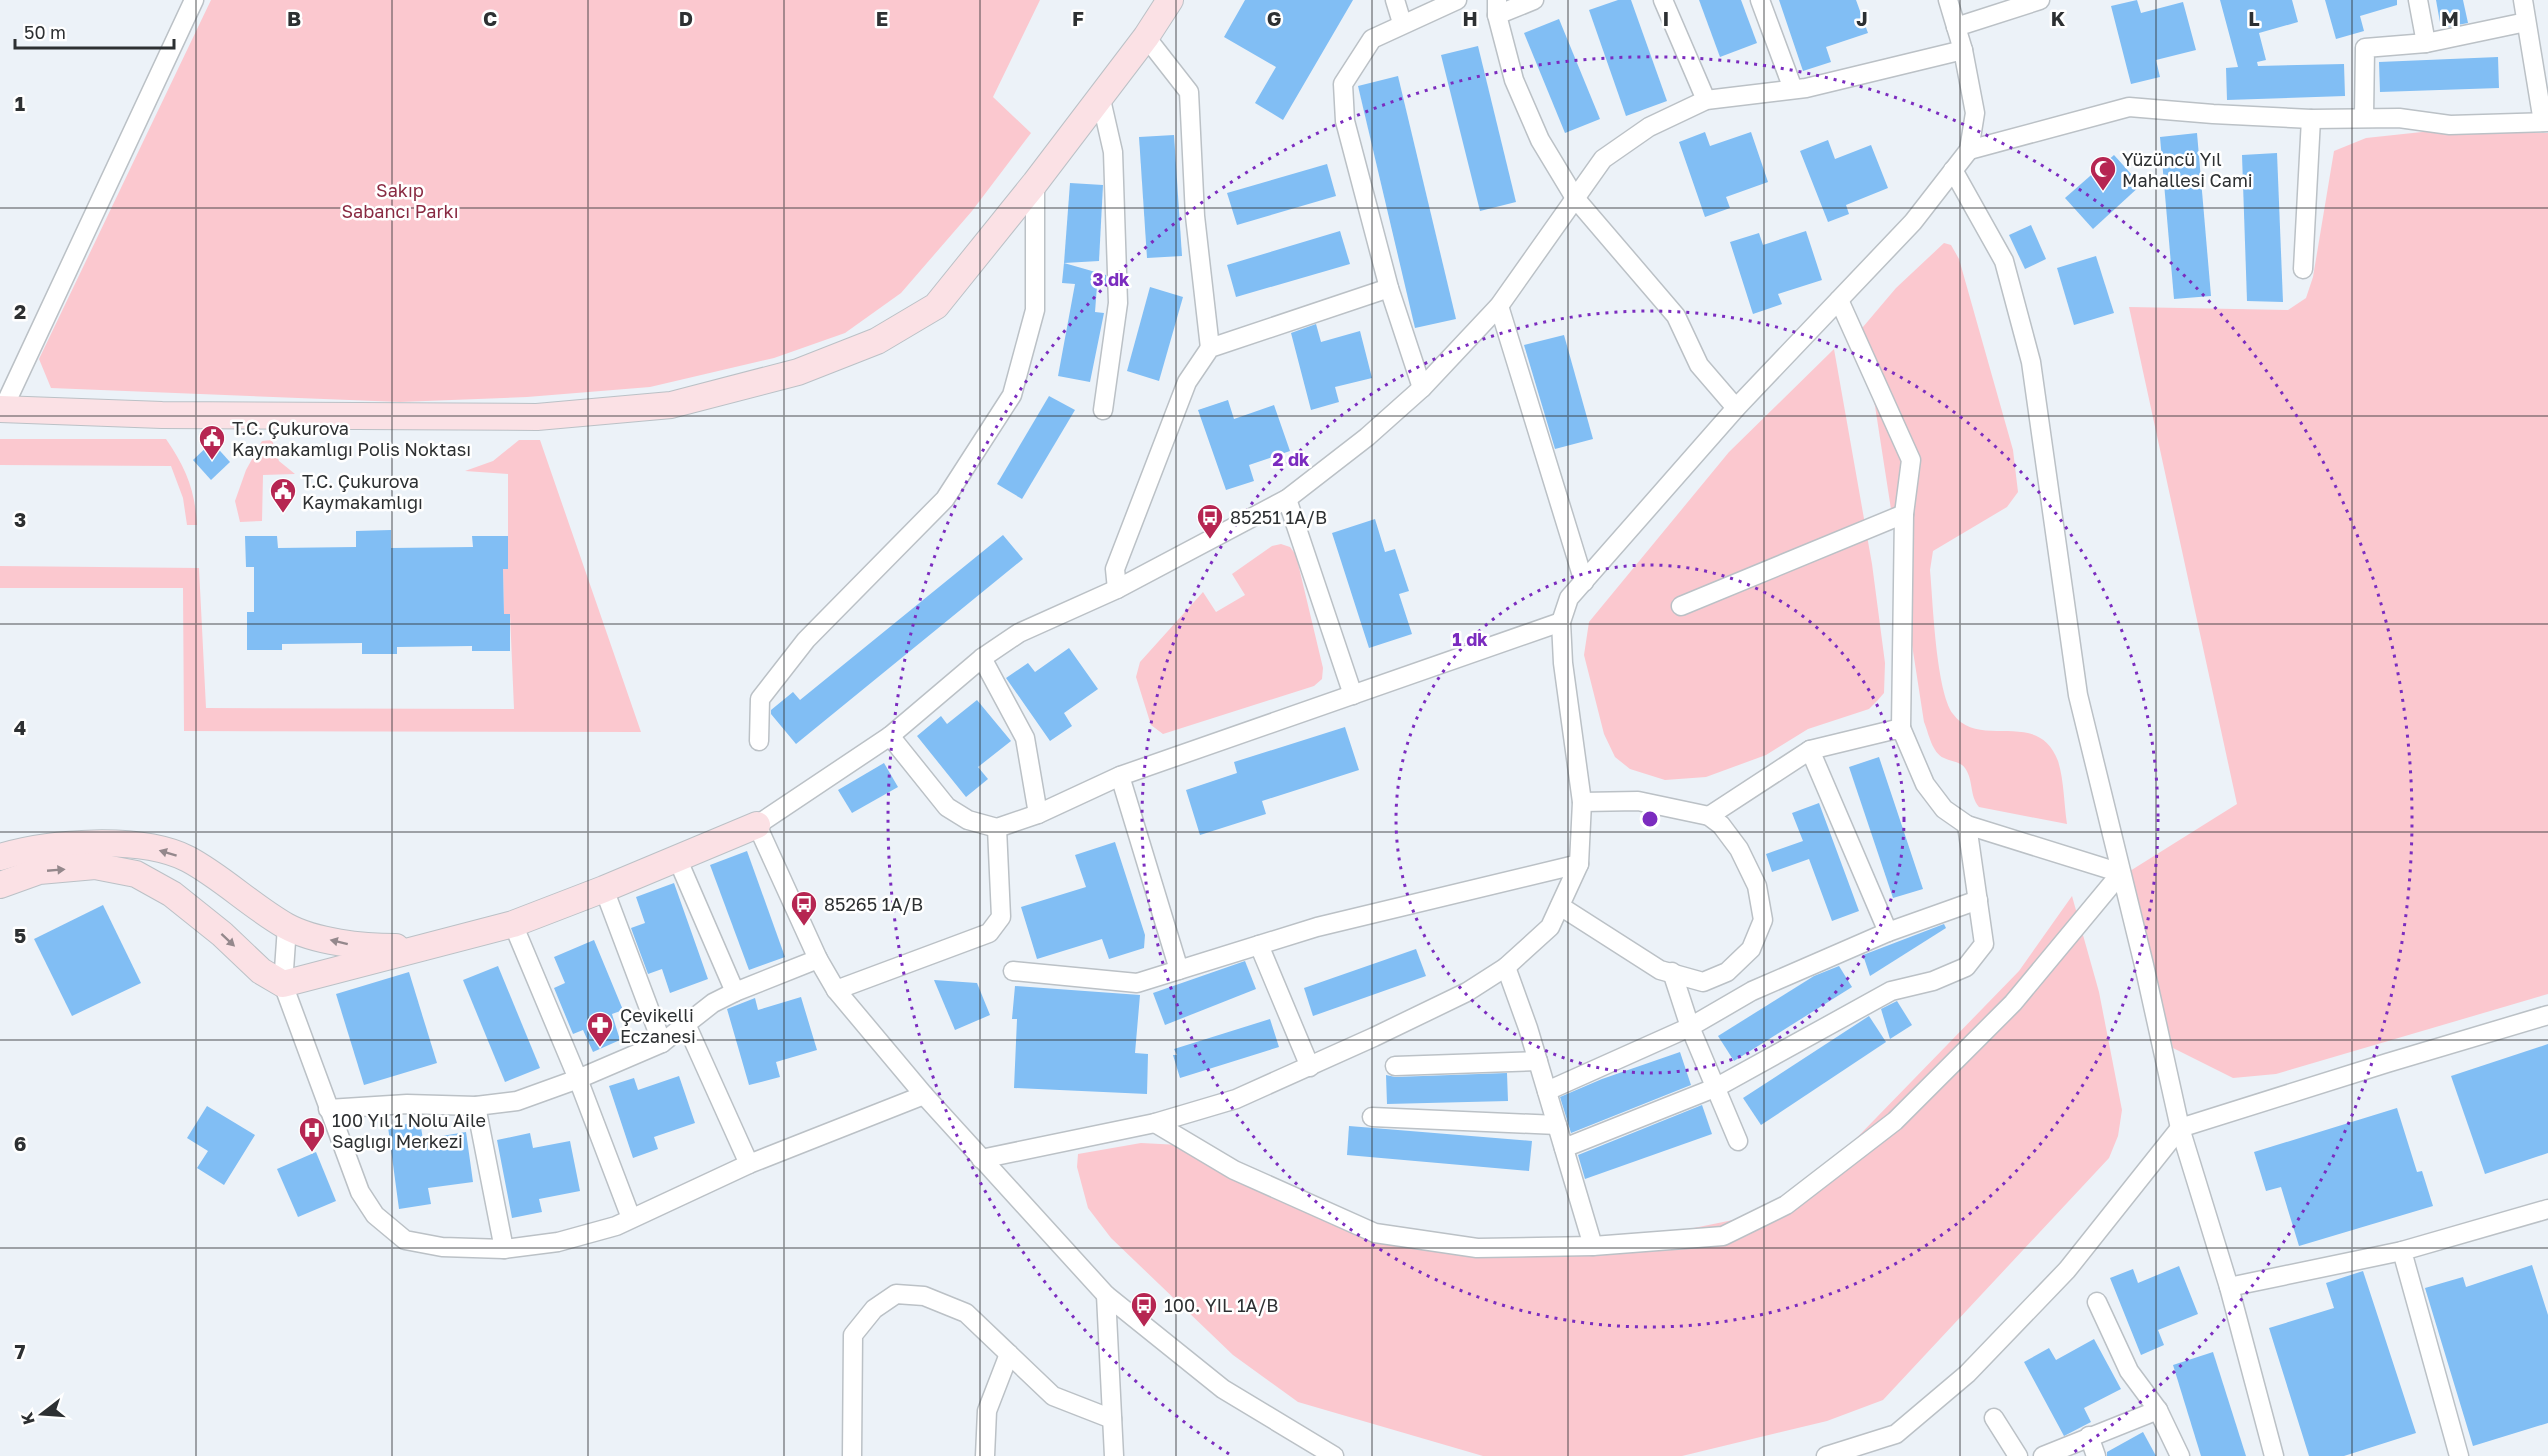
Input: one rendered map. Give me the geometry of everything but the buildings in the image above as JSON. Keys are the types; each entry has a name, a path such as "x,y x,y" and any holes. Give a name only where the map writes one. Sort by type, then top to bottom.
{"street":[{"path":"194,0 2,409 162,415 537,417 671,405 798,372 877,341 936,306 1035,183 1146,37 1170,0"},
{"path":"1395,0 1402,23"},
{"path":"1422,388 1389,288 1345,121 1343,84 1372,39 1402,23 1457,0"},
{"path":"1534,0 1497,7 1514,80 1540,140 1575,198 1676,316 1700,364 1736,408"},
{"path":"1663,0 1706,100"},
{"path":"1760,0 1793,89"},
{"path":"981,1159 1155,1124 1236,1099 1310,1067 1467,992 1506,967 1550,927 1579,864 1582,802 1563,663 1561,622 1569,598 1736,408 1913,222 1969,150 1975,113 1963,50 1948,0"},
{"path":"1956,27 2040,0"},
{"path":"2418,0 2426,44"},
{"path":"1969,150 2129,107 2311,119 2399,118 2450,125 2545,122 2523,0"},
{"path":"2364,117 2365,48 2426,44 2526,22"},
{"path":"1146,37 1189,92 1196,216 1210,348"},
{"path":"0,885 39,871 95,866 136,874 172,894 222,934 261,971 283,984 513,924 757,825 890,736 982,658 1019,633 1117,589 1287,499 1367,438 1422,388 1498,306 1603,159 1649,127 1706,100 1806,88 1963,50"},
{"path":"1100,95 1113,152 1118,303 1102,410"},
{"path":"2303,269 2311,119"},
{"path":"1953,170 2004,261 2031,362 2078,695 2180,1128 2229,1287 2274,1456"},
{"path":"759,741 760,699 806,640 945,499 1012,395 1035,310 1035,183"},
{"path":"1117,589 1115,569 1187,382 1210,348 1389,288"},
{"path":"1839,300 1911,460 1904,514 1901,728 1925,784 1944,809 1967,825 2121,873"},
{"path":"1498,306 1584,582"},
{"path":"1287,499 1353,695"},
{"path":"1681,606 1904,514"},
{"path":"890,736 947,807 968,820 997,828 1038,814 1120,776 1561,622"},
{"path":"982,658 1025,738 1038,814"},
{"path":"1709,816 1810,750 1901,728"},
{"path":"1810,750 1888,932"},
{"path":"1120,776 1179,970"},
{"path":"1560,906 1660,970 1703,982 1727,972 1751,949 1763,920 1757,886 1739,849 1721,825 1709,816 1638,801 1582,802"},
{"path":"757,825 818,959 836,990 981,1159 1106,1295 1223,1389 1334,1456"},
{"path":"1564,1148 1717,1087 1891,991 1933,981 1966,967 1984,944 1967,825"},
{"path":"836,990 989,933 1001,917 997,828"},
{"path":"0,857 14,852 76,844 142,845 187,859 287,927 346,944 418,948"},
{"path":"677,858 735,992"},
{"path":"1013,971 1137,983 1338,922 1579,864"},
{"path":"1155,1124 1234,1170 1375,1233 1476,1248 1593,1246 1723,1236 1786,1205 1895,1121 2013,1003 2121,873"},
{"path":"604,889 662,1043"},
{"path":"1547,1091 1690,1026 1752,991 1888,932 1978,900"},
{"path":"513,924 578,1079 631,1218"},
{"path":"287,927 283,984 328,1109 360,1192 375,1215 405,1240 442,1247 504,1250 558,1242 616,1226 749,1164 924,1095"},
{"path":"1259,945 1310,1067"},
{"path":"328,1109 407,1104 476,1106 518,1101 578,1079 662,1043 713,1004 735,992 818,959"},
{"path":"1506,967 1538,1061 1593,1246"},
{"path":"1672,972 1690,1026 1738,1141"},
{"path":"1826,1456 1896,1434 1967,1374 2067,1270 2180,1128 2548,1015"},
{"path":"686,1024 749,1164"},
{"path":"1395,1066 1538,1061"},
{"path":"476,1106 504,1250"},
{"path":"1372,1117 1557,1125"},
{"path":"2229,1287 2402,1251 2548,1209"},
{"path":"2402,1251 2459,1456"},
{"path":"852,1456 854,1335 874,1309 896,1294 924,1296 966,1313 1053,1396 1112,1419"},
{"path":"1106,1295 1114,1456"},
{"path":"2097,1302 2129,1371 2158,1410 2180,1456"},
{"path":"985,1456 987,1411 1009,1354"},
{"path":"2043,1456 2158,1410"},
{"path":"1994,1418 2018,1456"},
{"path":"2089,1436 2096,1456"}],"green space":[{"name":"Sakıp Sabancı Parkı","path":"211,0 1040,0 993,97 1031,133 972,211 901,293 845,333 774,358 650,387 527,397 400,402 51,388 39,359"},
{"path":"2422,132 2548,133 2548,994 2276,1074 2233,1078 2173,1048 2130,871 2237,804 2129,307 2288,310 2306,298 2313,277 2334,151 2366,138"},
{"path":"1944,243 1951,245 1959,259 2013,450 2018,492 2007,507 1933,551 1930,570 1936,646 1943,686 1947,703 1953,714 1964,724 1978,729 2023,732 2037,736 2049,745 2060,768 2067,824 1979,807 1965,768 1961,764 1940,756 1931,743 1924,722 1875,406 1857,334 1896,288"},
{"path":"1834,349 1872,564 1885,663 1884,693 1869,709 1808,729 1766,755 1706,777 1665,780 1630,769 1615,757 1604,734 1584,655 1589,622 1729,452"},
{"path":"0,439 166,439 179,460 192,490 197,525 187,525 183,498 171,466 0,465"},
{"path":"272,440 279,461 295,474 263,475 262,521 240,522 235,501 246,470 262,441"},
{"path":"519,440 540,440 641,732 184,731 183,588 0,588 0,566 199,568 206,708 514,709 510,614 504,614 503,569 508,569 508,474 465,471 493,461"},
{"path":"1281,544 1290,547 1296,555 1323,668 1322,679 1314,686 1163,734 1151,725 1136,677 1140,662 1203,592 1216,612 1245,595 1232,574 1272,546"},
{"path":"2072,896 2099,992 2122,1110 2118,1136 2109,1158 1883,1400 1827,1421 1682,1456 1483,1456 1298,1402 1233,1355 1111,1238 1088,1208 1077,1167 1078,1154 1141,1143 1180,1145 1233,1160 1424,1244 1531,1243 1679,1231 1733,1220 1775,1202 1841,1154 2019,971"}],"place":[{"name":"Yüzüncü Yıl Mahallesi Cami","path":"2103,192"},
{"name":"T.C. Çukurova Kaymakamlığı Polis Noktası","path":"212,461"},
{"name":"T.C. Çukurova Kaymakamlığı","path":"283,514"},
{"name":"85251 1A/B","path":"1210,540"},
{"name":"85265 1A/B","path":"804,927"},
{"name":"Çevikelli Eczanesi","path":"600,1048"},
{"name":"100 Yıl 1 Nolu Aile Saglıgı Merkezi","path":"312,1153"},
{"name":"100. YIL 1A/B","path":"1144,1328"}]}
